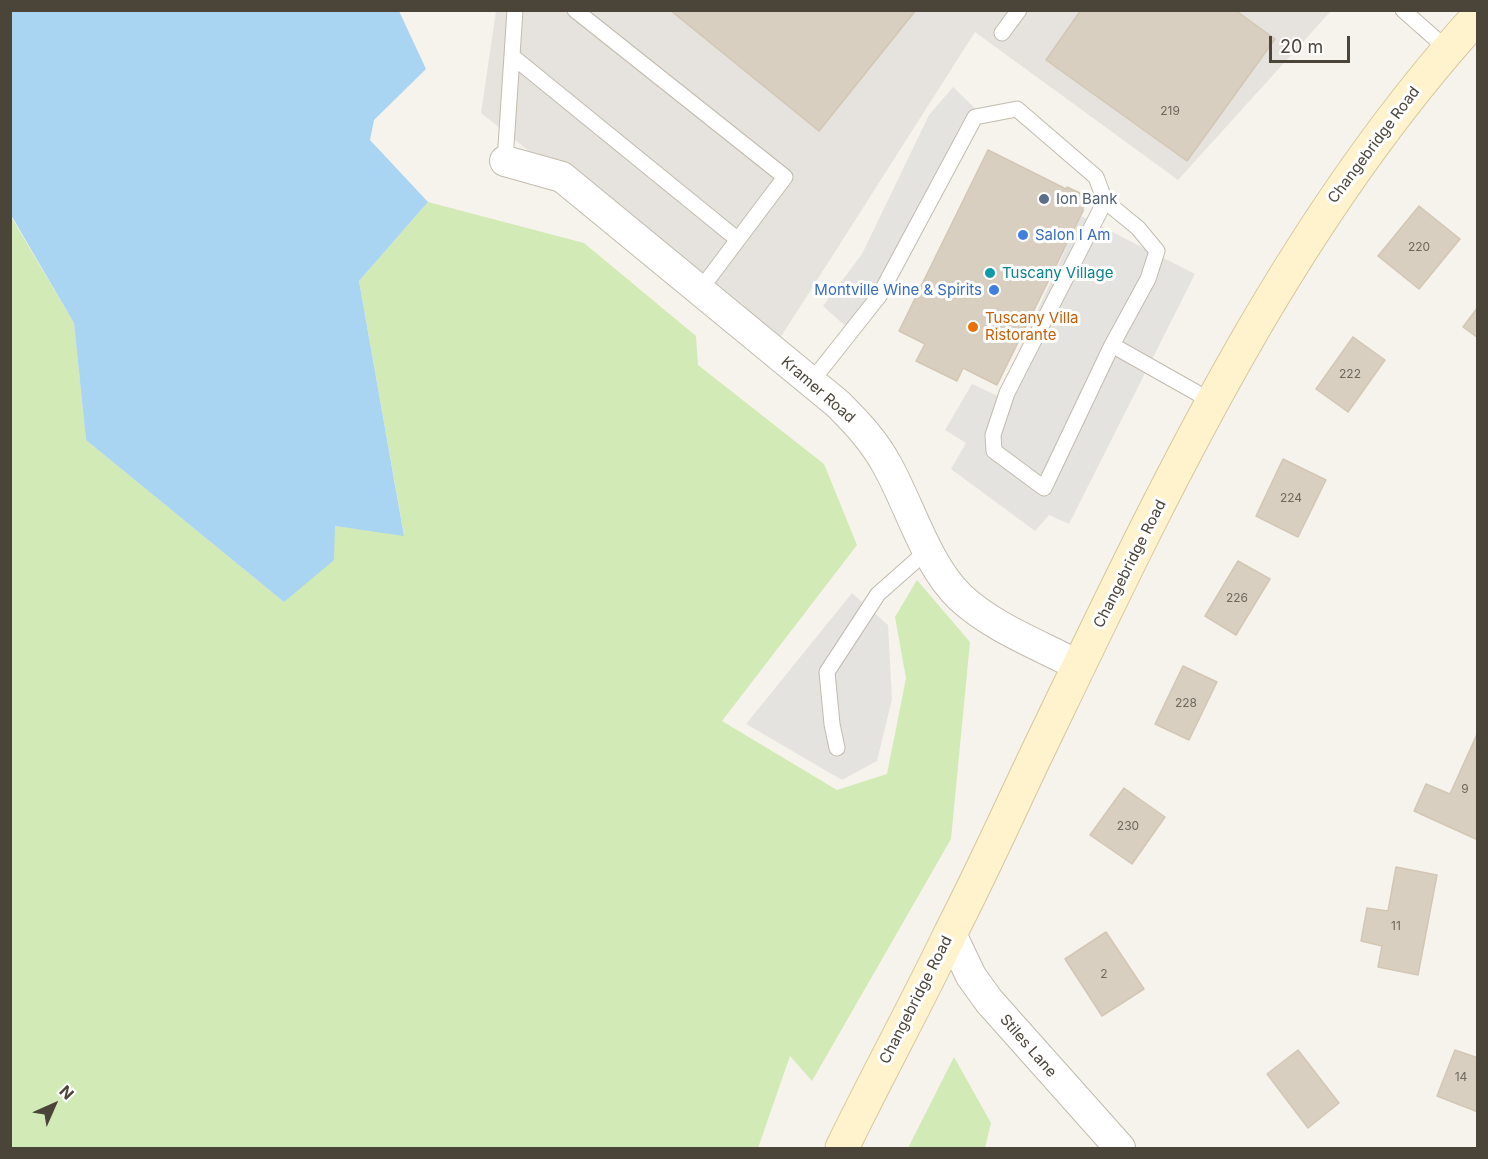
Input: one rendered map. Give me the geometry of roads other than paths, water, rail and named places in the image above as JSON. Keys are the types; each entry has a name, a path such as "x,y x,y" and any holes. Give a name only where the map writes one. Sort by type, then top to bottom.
{"main road":[{"name":"Changebridge Road","path":"842,1149 884,1061 951,934 1079,666 1213,402 1305,241 1357,164 1447,49 1478,16"}],"street":[{"name":"Kramer Road","path":"505,161 562,177 811,382 865,431 886,464 940,573 959,596 982,615 1079,666"},
{"name":"Stiles Lane","path":"951,934 971,976 989,1001 1120,1149"}],"lane":[{"path":"505,161 515,10"},
{"path":"575,10 785,177 700,290"},
{"path":"1002,33 1019,10"},
{"path":"1403,10 1447,49"},
{"path":"512,57 737,239"},
{"path":"811,382 879,296 975,117 1017,109 1096,177 1105,201 1138,228 1157,251 1148,279 1112,345 1044,488 994,451 993,435 1007,393 1105,201"},
{"path":"1112,345 1213,402"},
{"path":"837,748 832,724 827,672 878,594 929,549"}],"water":[{"path":"10,11 399,11 426,69 374,120 370,140 428,202 359,281 404,536 335,526 334,560 284,602 86,440 74,323 11,215"}],"place":[{"name":"Ion Bank","path":"1044,199"},
{"name":"Salon I Am","path":"1023,235"},
{"name":"Tuscany Village","path":"990,273"},
{"name":"Montville Wine & Spirits","path":"994,290"},
{"name":"Tuscany Villa Ristorante","path":"973,327"}]}
